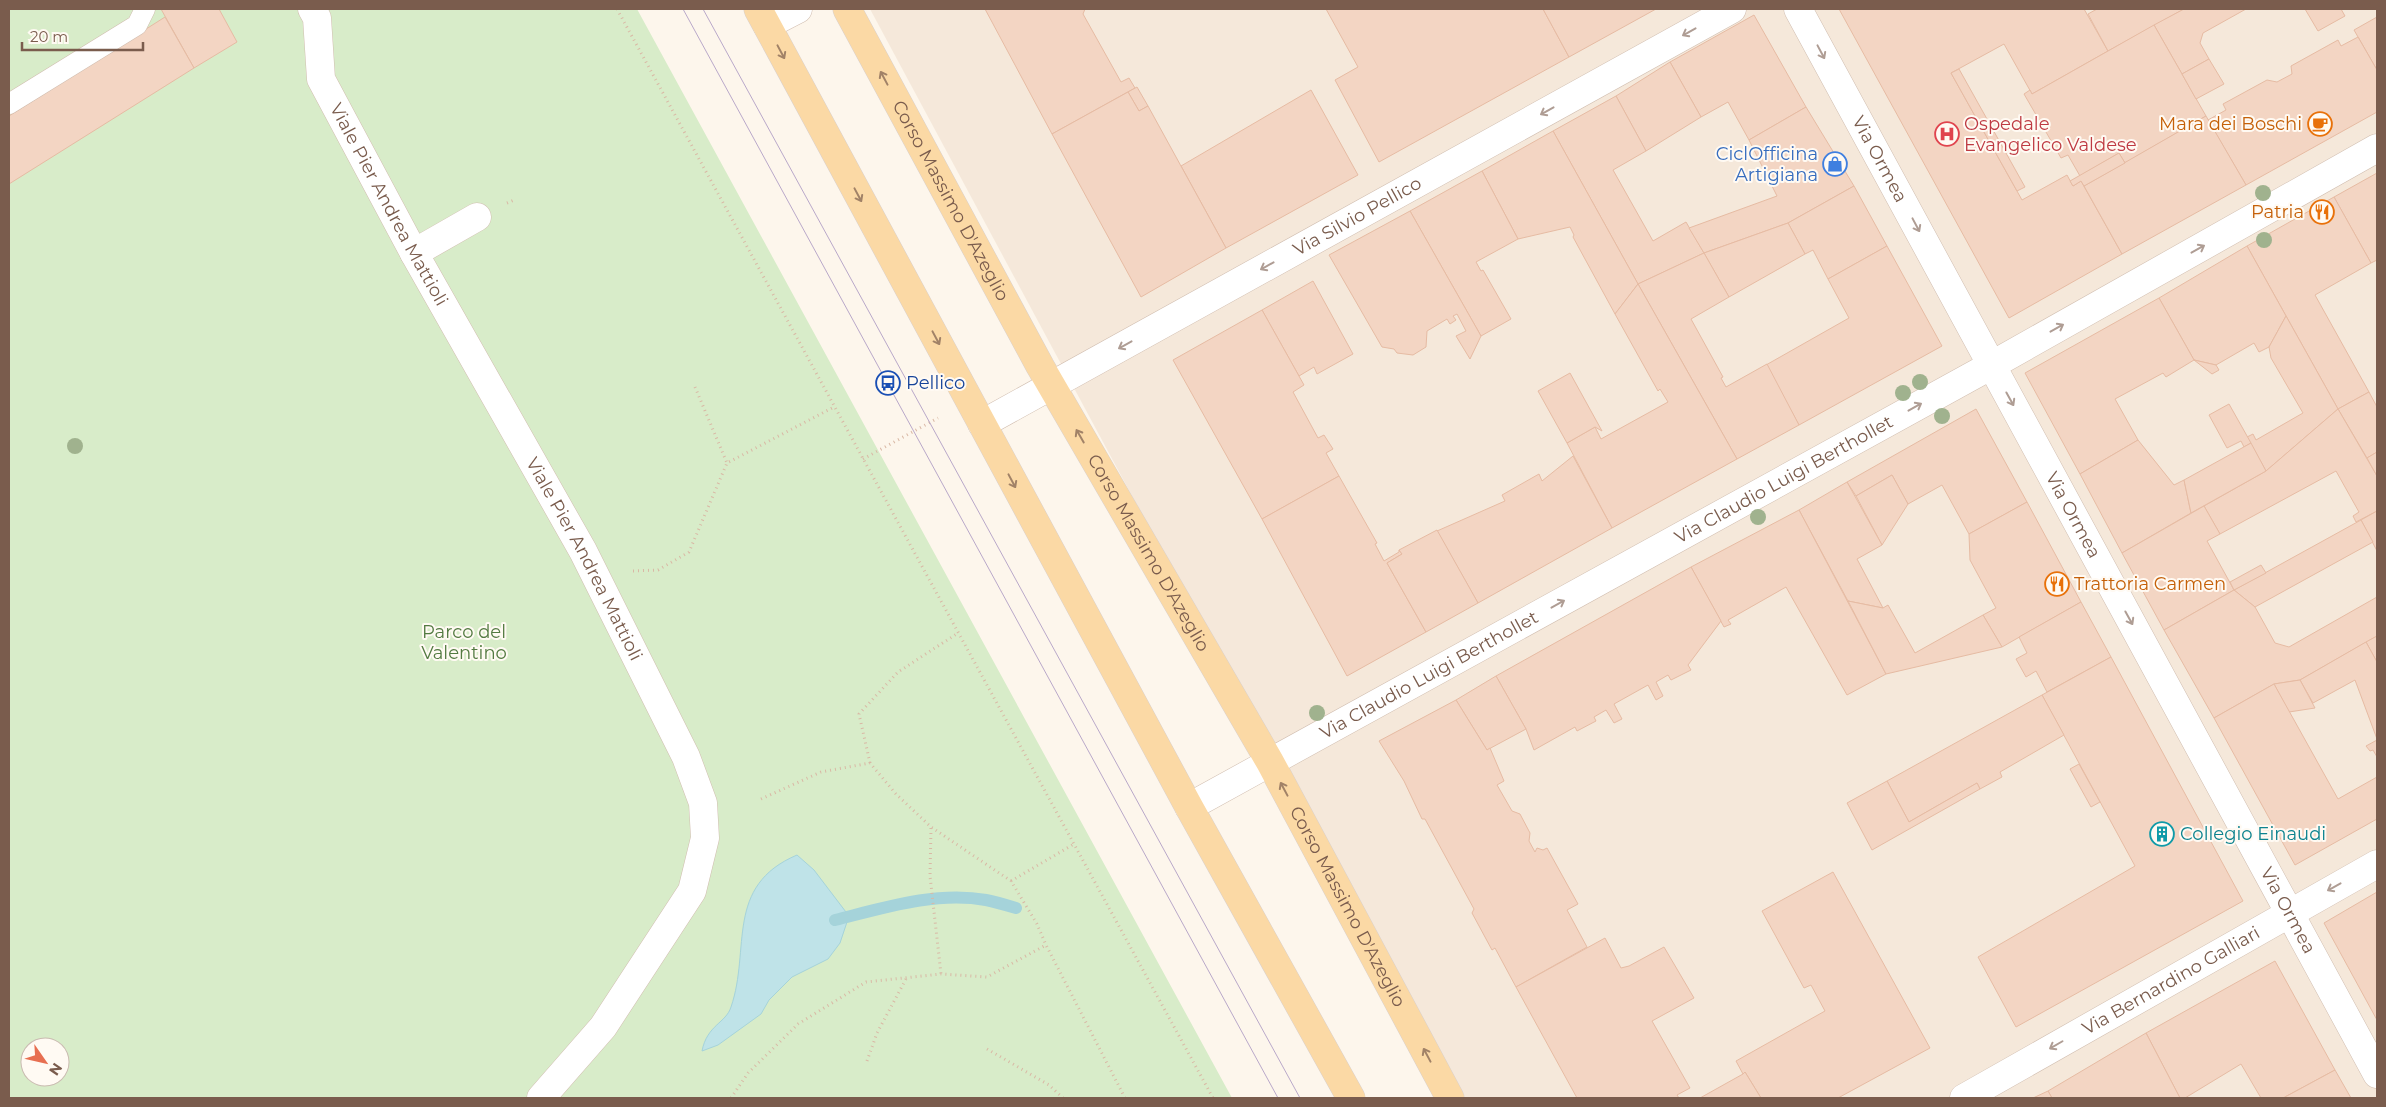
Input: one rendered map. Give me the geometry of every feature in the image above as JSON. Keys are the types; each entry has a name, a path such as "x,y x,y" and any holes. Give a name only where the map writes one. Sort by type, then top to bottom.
{"main road":[{"name":"Corso Massimo D'Azeglio","path":"847,9 1051,386 1270,762 1450,1098"},
{"path":"763,17 1189,807 1351,1098"}],"street":[{"name":"Viale Pier Andrea Mattioli","path":"312,9 317,18 321,79 414,253 583,550 686,757 703,803 705,838 692,891 603,1027 541,1098"},
{"path":"763,17 798,9"},
{"name":"Via Silvio Pellico","path":"982,424 1732,9"},
{"name":"Via Ormea","path":"1798,9 2377,1074"},
{"name":"Via Claudio Luigi Berthollet","path":"1189,807 1992,365 2377,148"},
{"path":"414,253 477,217"},
{"name":"Via Bernardino Galliari","path":"1964,1098 2289,912 2377,864"}],"lane":[{"path":"9,104 137,25 144,9"}],"path":[{"path":"617,9 1212,1098"},
{"path":"695,386 727,463"},
{"path":"629,571 658,570 689,552 727,463 834,407"},
{"path":"958,634 898,672 859,714 870,763 896,794 931,827 1011,881 1038,924 1046,945 1125,1098"},
{"path":"761,800 821,772 870,763"},
{"path":"931,827 930,876 941,974"},
{"path":"1011,881 1074,844"},
{"path":"731,1098 748,1073 798,1024 866,982 941,974 987,977 1046,945"},
{"path":"866,1061 877,1033 906,978"},
{"path":"988,1049 1049,1085 1064,1098"}],"shaded area":[{"path":"870,9 2377,9 2377,1098 1456,1098"}],"green space":[{"name":"Parco del Valentino","path":"9,9 637,9 1232,1098 9,1098"}],"water":[{"path":"797,855 814,870 849,916 840,943 828,959 792,977 769,1000 761,1014 718,1045 702,1051 708,1035 725,1017 731,1007 737,985 744,921 749,901 759,884 774,868"}],"building":[{"path":"161,9 219,9 237,42 194,68"},
{"path":"985,9 1085,9 1083,14 1121,82 1129,78 1135,88 1052,134"},
{"path":"1326,9 1543,9 1569,57 1379,162 1335,80 1358,67"},
{"path":"1543,9 1656,9 1569,57"},
{"name":"Ospedale Evangelico Valdese","path":"1839,9 2084,9 2108,51 2032,94 2004,44 1951,73 2022,200 2067,175 2073,186 2081,181 2122,254 2009,318"},
{"path":"2097,9 2184,9 2108,51 2088,14"},
{"path":"2184,9 2246,9 2203,33 2200,43 2209,59 2182,74 2154,25"},
{"path":"2305,9 2341,9 2345,16 2318,31"},
{"path":"1754,15 1806,107 1749,140 1728,102 1701,117 1670,62"},
{"path":"165,17 194,68 9,184 9,116"},
{"path":"2377,17 2377,70 2354,30"},
{"path":"2154,25 2206,116 2125,163 2119,153 2080,176 2068,155 2061,158 2024,94 2030,90 2032,94"},
{"path":"2358,37 2377,70 2377,112 2246,185 2208,120 2226,110 2223,104 2267,80 2277,82 2292,74 2291,66 2338,40 2341,46"},
{"path":"2209,59 2224,84 2196,99 2182,74"},
{"path":"1670,62 1701,117 1646,151 1616,96"},
{"path":"1959,69 2025,187 2017,191 1951,73"},
{"path":"1137,87 1148,106 1139,111 1128,92"},
{"path":"1311,90 1358,175 1226,248 1181,166"},
{"path":"1128,92 1139,111 1148,106 1226,248 1141,297 1052,134"},
{"path":"1616,96 1646,151 1613,170 1653,241 1686,222 1704,253 1638,284 1553,131"},
{"path":"1806,107 1854,186 1788,223 1704,253 1689,228 1777,196 1749,140"},
{"path":"2206,116 2246,185 2122,254 2084,186"},
{"path":"1553,131 1638,284 1615,314 1573,237 1574,235 1570,227 1518,239 1482,171"},
{"path":"2119,153 2125,163 2084,186 2081,181 2073,186 2070,181"},
{"path":"1482,171 1518,239 1476,262 1481,271 1483,270 1511,319 1481,336 1410,211"},
{"path":"2377,173 2377,260 2371,263 2334,197"},
{"path":"1854,186 1887,246 1828,279 1813,250 1805,254 1788,223"},
{"path":"2334,197 2371,263 2315,295 2369,392 2338,409 2247,246"},
{"path":"1410,211 1481,336 1470,359 1456,336 1466,331 1457,314 1453,316 1456,320 1450,324 1447,319 1427,331 1426,347 1413,355 1397,353 1394,349 1382,347 1329,255"},
{"path":"1788,223 1805,254 1729,297 1704,253"},
{"path":"1887,246 1942,346 1799,425 1766,365 1849,318 1828,279"},
{"path":"2247,246 2286,316 2269,347 2259,352 2254,343 2216,365 2194,360 2159,298"},
{"path":"1704,253 1729,297 1691,319 1723,377 1721,378 1726,387 1767,364 1799,425 1737,459 1638,284"},
{"path":"1313,281 1353,354 1317,374 1314,367 1299,376 1262,310"},
{"path":"1638,284 1737,459 1612,528 1567,443 1595,427 1601,439 1668,402 1660,389 1658,391 1615,314"},
{"path":"2159,298 2194,360 2166,377 2163,373 2115,399 2138,440 2080,474 2025,373"},
{"path":"1262,310 1304,385 1293,392 1318,438 1324,435 1333,449 1326,453 1339,476 1262,519 1173,360"},
{"path":"2286,316 2338,409 2266,471 2247,437 2253,434 2256,440 2303,413 2271,358 2269,347"},
{"path":"2194,360 2216,365 2219,370 2212,374"},
{"path":"1570,373 1602,431 1595,427 1567,443 1538,391"},
{"path":"2369,392 2377,407 2377,452 2367,458 2338,409"},
{"path":"2229,404 2251,443 2244,447 2241,441 2227,448 2209,415"},
{"path":"1976,409 2027,502 1969,534 1942,485 1908,504 1892,475 1856,496 1847,482"},
{"path":"2338,409 2377,476 2377,511 2356,522 2353,516 2359,512 2336,471 2220,534 2204,506 2266,471"},
{"path":"2138,440 2174,485 2184,480 2191,513 2122,553 2080,474"},
{"path":"2251,443 2266,471 2191,513 2184,480"},
{"path":"2377,452 2377,476 2367,458"},
{"path":"1573,456 1612,528 1478,603 1437,531 1505,501 1502,495 1539,474 1542,481"},
{"path":"1892,475 1908,504 1882,545 1856,496"},
{"path":"1339,476 1377,543 1375,544 1384,561 1399,552 1399,550 1402,554 1387,563 1426,632 1347,676 1262,519"},
{"path":"1847,482 1882,545 1857,559 1883,608 1848,601 1799,510"},
{"path":"2027,502 2081,602 2002,647 1983,615 1996,608 1970,560 1969,534"},
{"path":"2204,506 2220,534 2207,541 2234,590 2164,630 2122,553"},
{"path":"1799,510 1886,674 1847,695 1786,587 1728,620 1731,624 1724,627 1691,567"},
{"path":"2377,511 2377,551 2361,520"},
{"path":"2361,520 2373,542 2255,607 2234,590"},
{"path":"1437,530 1478,603 1426,632 1387,563 1402,554 1399,550"},
{"path":"2261,565 2266,573 2234,590 2230,582"},
{"path":"1691,567 1721,621 1688,665 1691,670 1671,680 1668,675 1656,682 1663,696 1656,700 1648,685 1614,704 1622,719 1614,723 1606,710 1594,717 1596,721 1577,731 1575,727 1534,750 1526,729 1496,676"},
{"path":"2234,590 2255,607 2275,643 2289,647 2377,597 2377,636 2300,680 2274,684 2214,718 2164,630"},
{"path":"1848,601 1883,608 1888,605 1915,653 1983,615 2002,647 1886,674"},
{"path":"2081,602 2111,657 2047,692 2036,671 2026,677 2016,659 2027,653 2019,637"},
{"path":"2377,636 2377,662 2366,642"},
{"path":"2366,642 2377,662 2377,739 2355,680 2313,703 2300,680"},
{"name":"Collegio Einaudi","path":"2111,657 2243,901 2016,1027 1978,957 2135,866 2042,695"},
{"path":"1496,676 1526,729 1487,750 1456,700"},
{"path":"2300,680 2315,708 2289,712 2274,684"},
{"path":"2274,684 2338,799 2377,777 2377,819 2295,865 2214,718"},
{"path":"2042,695 2064,735 2000,772 2002,777 1980,789 1977,783 1909,822 1887,781"},
{"path":"1456,700 1487,750 1490,748 1504,781 1497,785 1512,811 1520,814 1530,833 1529,841 1535,852 1537,848 1543,850 1547,848 1578,904 1567,910 1587,947 1516,987 1495,948 1492,950 1472,913 1474,909 1425,819 1422,819 1404,781 1379,741"},
{"path":"2377,740 2377,757 2373,750 2370,751 2366,746"},
{"path":"2079,764 2100,802 2091,807 2070,769"},
{"path":"1887,781 1909,822 1977,783 1980,789 1872,850 1847,803"},
{"path":"1833,872 1930,1048 1838,1098 1761,1098 1736,1061 1825,1011 1811,985 1804,988 1762,911"},
{"path":"2377,892 2377,1020 2324,923"},
{"path":"1605,938 1621,968 1629,966 1664,947 1694,998 1652,1021 1690,1088 1677,1095 1679,1098 1577,1098 1516,987"},
{"path":"2275,961 2335,1070 2283,1098 2261,1098 2241,1064 2185,1098 2180,1098 2146,1033"},
{"path":"2146,1033 2180,1098 2052,1098 2048,1091"},
{"path":"2335,1070 2351,1098 2285,1097"},
{"path":"1745,1072 1761,1098 1700,1098 1743,1074"},
{"path":"2048,1091 2052,1098 2033,1098"}],"waterway":[{"path":"835,920 929,899 967,898 986,900 1016,908"}],"tram line":[{"path":"683,9 1278,1098"},
{"path":"703,9 1300,1098"}],"place":[{"name":"Mara dei Boschi","path":"2320,124"},
{"name":"Ospedale Evangelico Valdese","path":"1947,134"},
{"name":"CiclOfficina Artigiana","path":"1835,164"},
{"name":"Patria","path":"2322,212"},
{"name":"Pellico","path":"888,383"},
{"name":"Trattoria Carmen","path":"2057,584"},
{"name":"Collegio Einaudi","path":"2162,834"}]}
